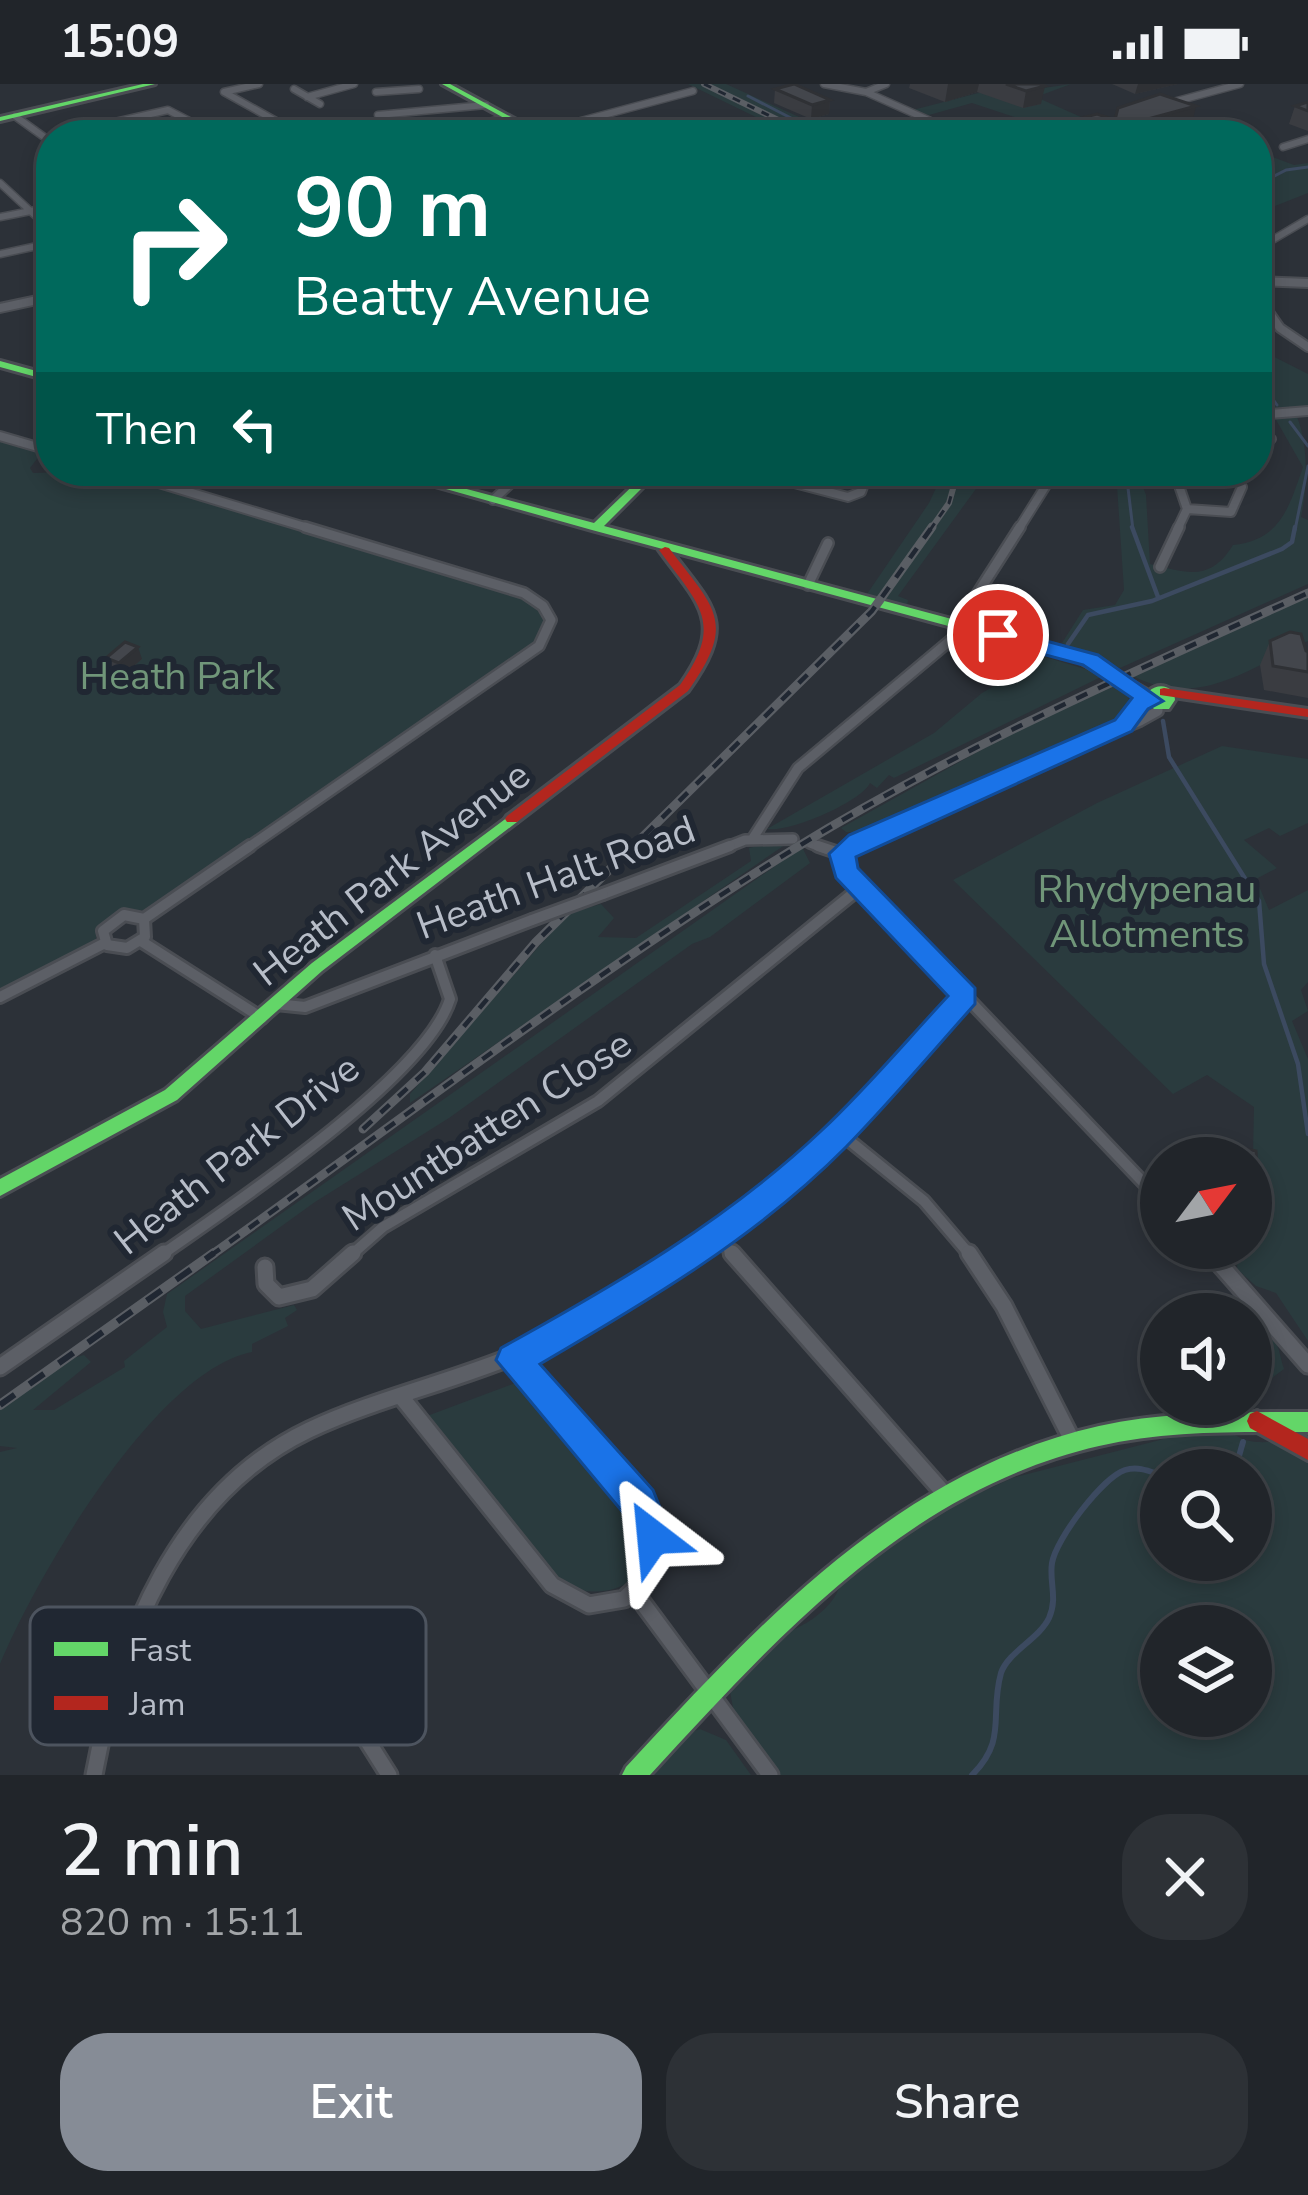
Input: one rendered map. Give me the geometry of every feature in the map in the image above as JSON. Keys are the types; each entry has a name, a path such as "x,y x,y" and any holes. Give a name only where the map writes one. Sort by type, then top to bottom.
{"street":[{"path":"6,115 150,84"},
{"path":"259,84 221,93 274,120"},
{"path":"305,96 354,84"},
{"path":"376,92 421,90 407,84"},
{"path":"445,84 512,120"},
{"path":"824,84 866,92 927,120"},
{"path":"866,92 886,84"},
{"path":"1160,105 1240,84"},
{"path":"294,89 320,104"},
{"path":"589,120 694,91"},
{"path":"1176,101 1190,106"},
{"path":"254,109 266,106"},
{"path":"378,115 486,106"},
{"path":"126,120 168,110 187,120"},
{"path":"6,115 36,130"},
{"path":"498,120 508,118"},
{"path":"1283,147 1308,139"},
{"path":"0,183 36,212"},
{"path":"0,217 34,210"},
{"path":"1272,240 1308,218"},
{"path":"0,254 36,246"},
{"path":"1272,282 1308,283"},
{"path":"0,296 10,306"},
{"path":"0,308 36,300"},
{"path":"1272,317 1308,347"},
{"path":"0,364 36,374"},
{"path":"1272,414 1308,411"},
{"path":"0,436 36,448"},
{"path":"144,919 539,646 550,620 543,606 524,593 169,486"},
{"path":"444,486 664,550 1090,660 1158,698 1308,713"},
{"path":"494,500 508,486"},
{"path":"596,528 639,486"},
{"path":"808,486 848,496 861,492 863,486"},
{"path":"753,838 783,786 807,759 958,629 1046,486"},
{"path":"1160,567 1187,509 1179,486"},
{"path":"1187,509 1231,512 1242,487"},
{"path":"808,585 828,543"},
{"name":"Heath Park Avenue","path":"0,1188 171,1095 276,1004 691,680 707,652 708,610 699,589 664,550"},
{"path":"842,854 859,842 1158,711 1158,698"},
{"name":"Heath Halt Road","path":"276,1004 305,1007 753,838 793,839"},
{"path":"810,843 842,854"},
{"path":"842,854 842,866 861,887 1140,1180"},
{"name":"Mountbatten Close","path":"265,1268 266,1284 279,1297 319,1285 383,1227 525,1148 625,1081 861,887"},
{"path":"105,943 103,931 111,921 131,914 144,919"},
{"path":"105,943 119,949 141,941 148,931 144,919"},
{"path":"141,941 262,1018"},
{"path":"0,997 105,943"},
{"name":"Heath Park Drive","path":"0,1367 254,1187 402,1065 442,1021 451,1003 450,986 435,955"},
{"path":"147,1607 208,1512 255,1464 288,1441 514,1360 647,1284 718,1237 840,1133 965,996"},
{"path":"840,1133 905,1179 965,1242 1012,1316 1073,1442"},
{"path":"718,1237 943,1492"},
{"path":"1223,1269 1308,1365"},
{"path":"403,1399 553,1587 590,1604 617,1604 637,1594 652,1552 648,1514 514,1360"},
{"path":"1272,1421 1308,1422"},
{"path":"634,1775 825,1577 943,1492 999,1466 1073,1442 1156,1425"},
{"path":"1264,1425 1308,1450"},
{"path":"637,1594 770,1775"},
{"path":"94,1775 99,1745"},
{"path":"370,1745 389,1775"}],"green space":[{"path":"688,84 700,84 776,120 762,120"},
{"path":"708,84 726,84 806,120 779,120"},
{"path":"1013,84 1037,89 1071,84 1036,97 1088,120 1024,120 972,103 929,115 909,111"},
{"path":"1272,157 1294,165 1308,163 1308,193 1272,207"},
{"path":"1272,356 1308,374 1308,408 1272,412"},
{"path":"1297,417 1301,428 1306,478 1301,517 1308,520 1308,584 1120,668 1062,643 1083,610 1115,605 1124,590 1117,486 1143,486 1150,564 1187,572 1207,570 1233,545 1273,529 1303,467 1275,418"},
{"name":"Heath Park","path":"0,438 36,449 30,468 36,473 36,486 163,486 537,603 547,619 537,645 149,910 114,916 102,926 95,943 0,994"},
{"path":"937,486 978,486 898,596 908,600 907,606 865,597"},
{"path":"1308,597 1308,641 1244,673 1180,689 1133,676"},
{"path":"1045,657 1105,675 894,778 889,775 877,788 870,783 824,814 767,829 934,733 982,693"},
{"path":"1117,683 1127,690 1130,706 1119,716 1121,724 1088,730 1088,740 1068,741 1065,749 1015,762 1014,771 985,776 985,782 974,787 899,812 899,820 873,832 841,828 1008,735"},
{"name":"Rhydypenau Allotments","path":"1222,746 1308,759 1308,823 1280,836 1269,828 1244,840 1277,868 1256,879 1269,910 1308,890 1308,982 1301,990 1308,1011 1292,1021 1308,1059 1308,1341 1276,1293 1256,1286 1237,1269 1272,1269 1272,1137 1253,1137 1254,1107 1207,1075 1173,1094 953,880 1097,803"},
{"path":"789,842 410,1103 410,1094 567,914 601,904 614,918 598,937 636,938 751,861 749,848"},
{"path":"802,847 810,863 710,937 692,944 449,1118 315,1202 185,1296 185,1311 201,1329 294,1305 297,1310 285,1318 288,1326 252,1344 252,1352 215,1367 177,1396 139,1436 70,1532 0,1664 0,1452 17,1448 0,1446 0,1410 73,1358 84,1355 91,1362 33,1410 54,1410 125,1367 124,1361 167,1327 163,1312 167,1294"},
{"path":"1272,1335 1278,1348 1284,1369 1272,1378"},
{"path":"521,1381 639,1516 645,1555 639,1570 616,1588 599,1592 561,1584 427,1416"},
{"path":"1197,1425 1225,1425 1253,1442 1308,1446 1308,1775 776,1775 735,1718 725,1665 733,1651 810,1621 831,1602 855,1564 974,1489 982,1492 1012,1478 1160,1440"},
{"path":"700,1729 726,1740 751,1775 649,1775 689,1733"}],"building":[{"path":"794,84 830,100 812,105 775,89"},
{"path":"1006,84 1040,84 1045,86 1026,91"},
{"path":"1160,94 1196,106 1144,120 1115,120 1118,108"},
{"path":"1097,114 1115,120 1074,120"},
{"path":"1290,632 1301,634 1308,652 1308,672 1273,666 1270,641"},
{"path":"125,642 138,647 119,663 106,658"}],"waterway":[{"path":"748,96 795,120"},
{"path":"1272,177 1308,167"},
{"path":"1272,398 1277,405"},
{"path":"1290,422 1308,446"},
{"path":"1295,530 1308,466"},
{"path":"1128,486 1133,530"},
{"path":"1068,644 1088,615 1152,601 1282,549 1292,542 1295,527"},
{"path":"1133,530 1158,597"},
{"path":"1163,721 1169,757 1259,901 1264,964 1298,1064 1308,1134"},
{"path":"1241,1449 1243,1442"},
{"path":"972,1775 994,1738 1001,1673 1049,1618 1055,1552 1071,1525 1115,1475 1140,1470"}],"railway":[{"path":"704,84 778,120"},
{"path":"930,530 949,503 954,486"},
{"path":"363,1129 425,1072 536,942 872,611 932,527"},
{"path":"210,1256 571,996 794,849 983,744 1308,593"},
{"path":"0,1405 214,1253"}],"traffic: fast":[{"path":"0,119 152,84"},
{"path":"445,84 512,120"},
{"path":"0,364 36,374"},
{"path":"443,486 1082,658 1150,697"},
{"path":"596,528 639,486"},
{"path":"1161,690 1169,698 1161,706 1153,698 1161,690"},
{"path":"0,1188 171,1095 317,967 512,819"},
{"path":"634,1775 733,1669 841,1568 962,1486 1028,1456 1125,1431 1308,1422"}],"traffic: jam":[{"path":"512,819 684,688 700,666 709,646 708,614 665,550"},
{"path":"1164,692 1308,713"},
{"path":"1264,1425 1308,1450"}],"route":[{"path":"653,1537 640,1503 514,1360 709,1244 833,1140 965,996 846,871 842,854 859,842 1124,725 1132,721 1130,716 1141,702 1152,701 1090,660 998,635"}]}
